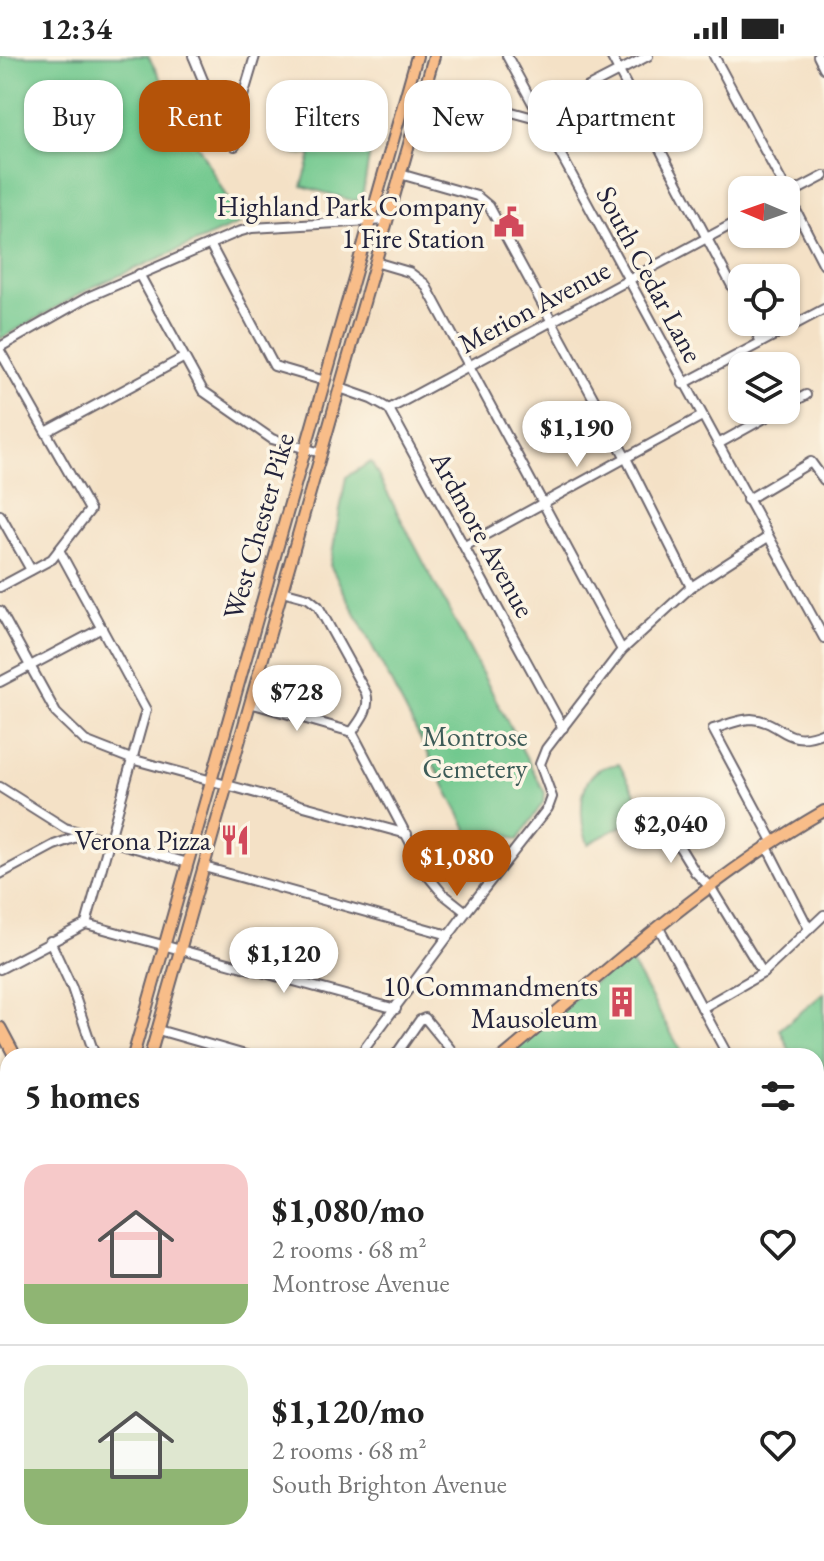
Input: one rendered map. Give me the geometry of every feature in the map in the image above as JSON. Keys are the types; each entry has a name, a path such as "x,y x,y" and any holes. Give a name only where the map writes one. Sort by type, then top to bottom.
{"highway":[{"path":"0,1028 11,1048"}],"main road":[{"name":"West Chester Pike","path":"410,80 417,56"},
{"name":"West Chester Pike","path":"427,80 434,56"},
{"name":"West Chester Pike","path":"135,1048 404,102"},
{"name":"West Chester Pike","path":"152,1048 406,152"},
{"path":"514,1048 659,928 770,843 823,815"}],"street":[{"path":"193,56 203,80"},
{"path":"248,80 255,56"},
{"name":"South Cedar Lane","path":"507,56 528,95"},
{"path":"611,56 728,277"},
{"path":"604,80 648,56"},
{"path":"714,56 777,176"},
{"path":"818,56 824,68"},
{"name":"South Cedar Lane","path":"559,152 824,638"},
{"path":"400,174 477,196 486,202 627,460 691,587"},
{"path":"800,187 824,176"},
{"path":"0,587 52,559 90,510 0,349 88,297 252,228 387,220"},
{"path":"800,220 824,265"},
{"name":"Merion Avenue","path":"389,409 728,227"},
{"path":"210,244 274,366 325,381"},
{"path":"375,262 409,272 425,284 622,650"},
{"path":"139,274 203,391 272,439 321,453"},
{"path":"683,384 824,309"},
{"path":"758,336 761,342"},
{"path":"46,432 183,358"},
{"path":"340,388 389,409"},
{"path":"800,398 806,395"},
{"name":"Ardmore Avenue","path":"389,409 563,728"},
{"path":"465,546 627,460 702,416"},
{"path":"718,444 754,424"},
{"path":"747,500 811,462 824,479"},
{"path":"0,515 31,570"},
{"path":"365,1048 548,808 552,797 540,764 546,749 622,650 691,587 768,537"},
{"path":"59,550 146,710 86,924"},
{"path":"282,591 308,598 318,606 366,693 368,705 352,732"},
{"path":"0,611 56,713 74,733 97,747 407,834"},
{"path":"0,682 102,628"},
{"path":"250,703 352,732 428,876 442,893 466,912"},
{"path":"809,929 713,729 752,719 766,722 788,737 808,738 824,732"},
{"path":"0,787 46,818 83,835 188,863"},
{"path":"662,818 695,872 711,888 763,973"},
{"path":"0,874 54,845 83,835"},
{"path":"204,867 449,935"},
{"path":"702,1008 763,973 824,915"},
{"path":"0,969 86,924 396,1009"},
{"path":"659,928 724,1048"},
{"path":"50,941 72,988 89,1048"},
{"path":"401,1048 420,1020 425,1018 449,1048"},
{"path":"158,1030 221,1048"}],"green space":[{"path":"0,56 148,56 161,80 139,80 139,152 201,152 241,223 93,287 0,339"},
{"path":"370,152 362,198 354,201 302,186 311,155 291,153"},
{"name":"Montrose Cemetery","path":"371,462 545,793 544,801 518,840 498,831 476,846 330,565 346,477"},
{"path":"619,764 646,813 588,844 582,814 587,783 600,769"},
{"path":"627,955 679,1048 515,1048"},
{"path":"824,993 824,1048 788,1048 780,1029"}],"place":[{"name":"Highland Park Company 1 Fire Station","path":"509,222"},
{"name":"Verona Pizza","path":"235,840"},
{"name":"10 Commandments Mausoleum","path":"622,1002"}]}
